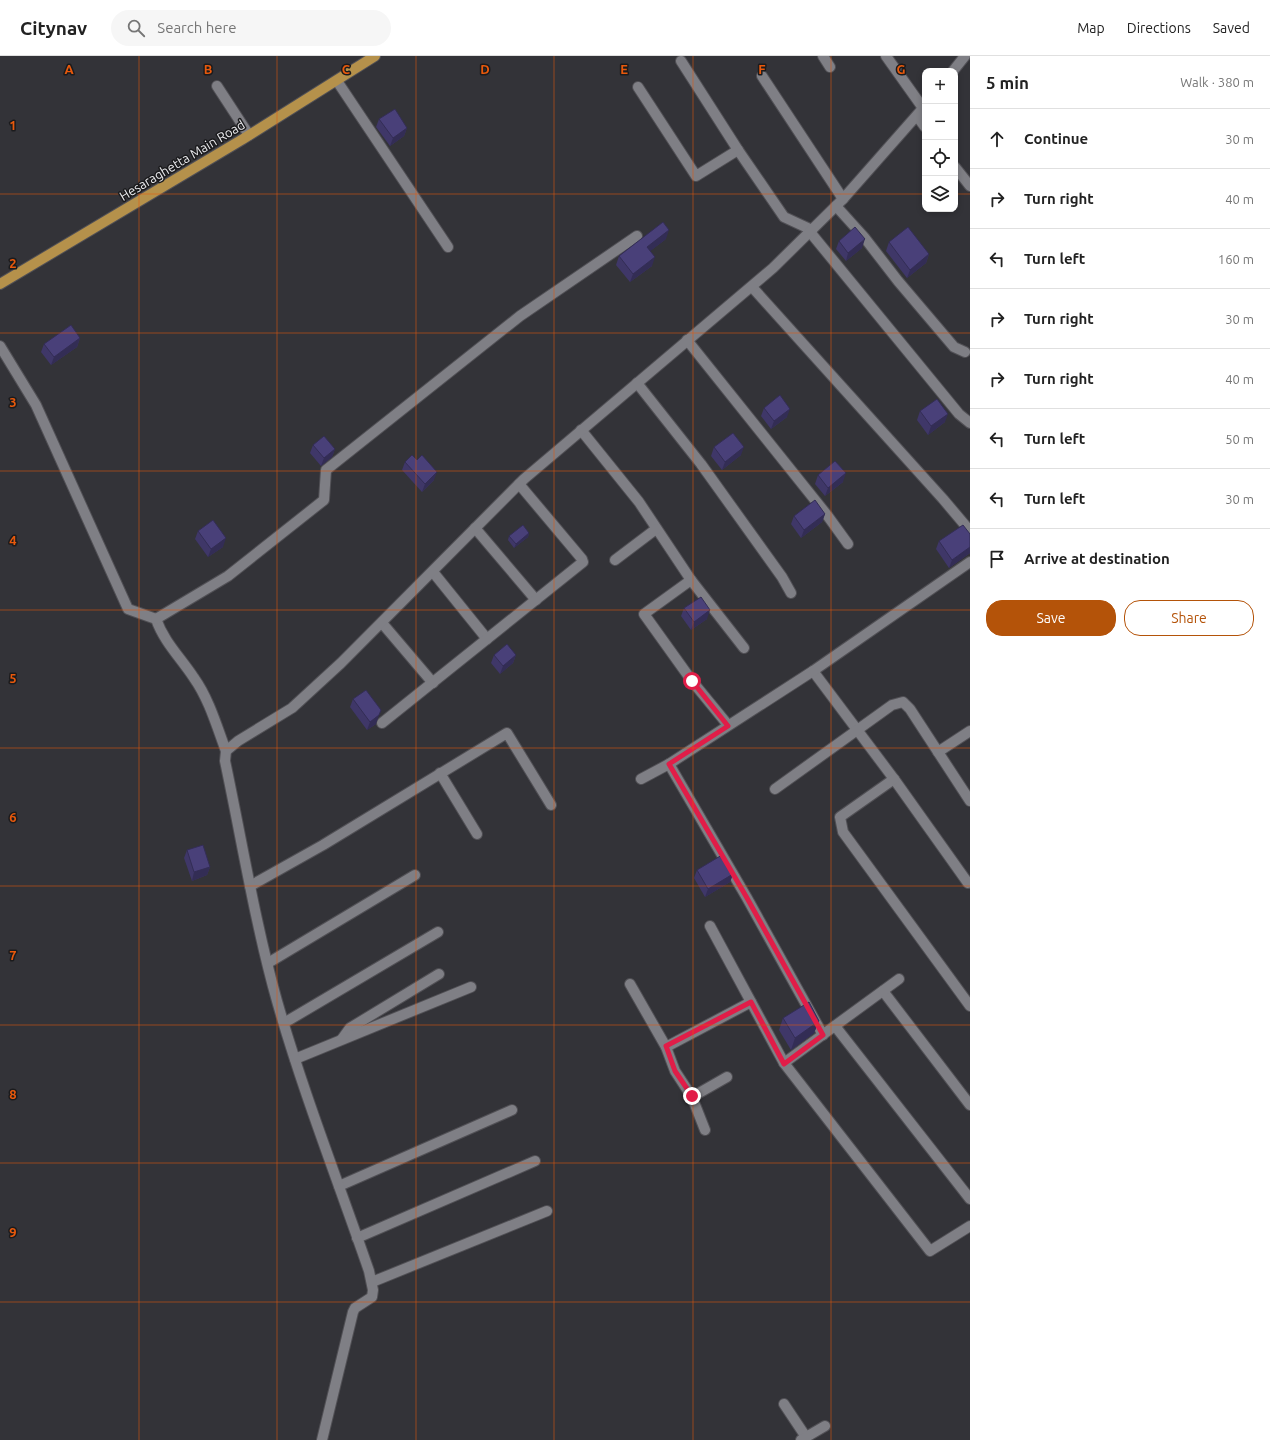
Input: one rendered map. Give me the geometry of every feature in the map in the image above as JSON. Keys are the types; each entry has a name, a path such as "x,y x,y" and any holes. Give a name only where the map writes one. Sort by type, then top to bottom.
{"main road":[{"name":"Hesaraghetta Main Road","path":"0,284 249,135 375,56"}],"street":[{"path":"823,56 830,67"},
{"path":"226,751 238,741 292,708 433,572 518,484 637,382 752,287 840,202 922,110 886,56"},
{"path":"955,68 964,57"},
{"path":"681,61 738,150 784,217 811,231 959,414 970,423"},
{"path":"762,76 840,202 864,237 898,281 954,347 965,352"},
{"path":"337,81 448,248"},
{"path":"217,86 249,135"},
{"path":"638,87 696,176 738,150"},
{"path":"958,170 970,186"},
{"path":"156,619 228,576 288,529 324,500 326,470 520,316 637,236"},
{"path":"752,287 970,531"},
{"path":"687,340 827,515 848,544"},
{"path":"0,346 36,405 128,608 156,619 168,644 195,678 226,751 225,761 250,886 284,1023 372,1282 372,1297 355,1308 353,1312 322,1440"},
{"path":"637,382 701,464 791,593"},
{"path":"581,430 639,502 691,580 744,648"},
{"path":"382,723 583,562 583,560 518,484"},
{"path":"475,528 536,600"},
{"path":"615,560 656,529"},
{"path":"641,779 669,764 813,671 970,562"},
{"path":"433,572 487,639"},
{"path":"691,580 644,614 692,681 728,726"},
{"path":"382,622 433,683"},
{"path":"813,671 894,779 968,883"},
{"path":"776,789 892,704 902,702 910,709 970,801"},
{"path":"938,752 970,731"},
{"path":"250,886 323,845 507,733 551,805"},
{"path":"669,764 747,898 823,1035"},
{"path":"440,774 477,834"},
{"path":"894,779 840,817 843,832 970,1006"},
{"path":"268,963 415,875"},
{"path":"710,926 784,1064 930,1251 970,1226"},
{"path":"284,1023 438,932"},
{"path":"342,1040 350,1028 439,974"},
{"path":"784,1064 900,979"},
{"path":"630,984 666,1046 675,1071 692,1096 705,1130"},
{"path":"295,1059 471,987"},
{"path":"883,991 970,1105"},
{"path":"666,1046 751,1002"},
{"path":"835,1026 970,1199"},
{"path":"692,1096 727,1077"},
{"path":"339,1186 512,1110"},
{"path":"358,1238 535,1161"},
{"path":"372,1282 547,1211"},
{"path":"784,1404 804,1439 825,1426"}],"building":[{"path":"395,109 407,128 393,138 379,119"},
{"path":"663,222 669,230 647,247 655,257 633,274 619,256"},
{"path":"855,227 865,239 848,253 839,241"},
{"path":"908,227 929,254 910,270 889,242"},
{"path":"71,325 80,338 54,357 44,344"},
{"path":"780,395 790,409 774,421 764,408"},
{"path":"937,399 948,414 931,426 920,411"},
{"path":"733,433 744,447 725,462 714,447"},
{"path":"324,436 335,449 324,458 313,445"},
{"path":"412,455 417,460 422,455 437,472 425,484 405,462"},
{"path":"835,461 846,473 828,488 818,475"},
{"path":"815,500 825,514 804,530 794,516"},
{"path":"213,520 226,538 211,549 198,531"},
{"path":"523,525 529,533 516,544 509,536"},
{"path":"963,525 970,534 970,547 952,560 939,541"},
{"path":"701,597 710,610 694,622 684,608"},
{"path":"507,644 516,655 503,666 494,655"},
{"path":"366,690 381,710 379,715 370,722 353,699"},
{"path":"203,845 210,867 194,872 187,850"},
{"path":"722,855 733,874 708,889 697,870"},
{"path":"809,1002 819,1021 795,1038 783,1018"}],"route":[{"path":"692,681 728,726 669,764 747,898 823,1035 784,1064 751,1002 666,1046 675,1071 692,1096"}]}
